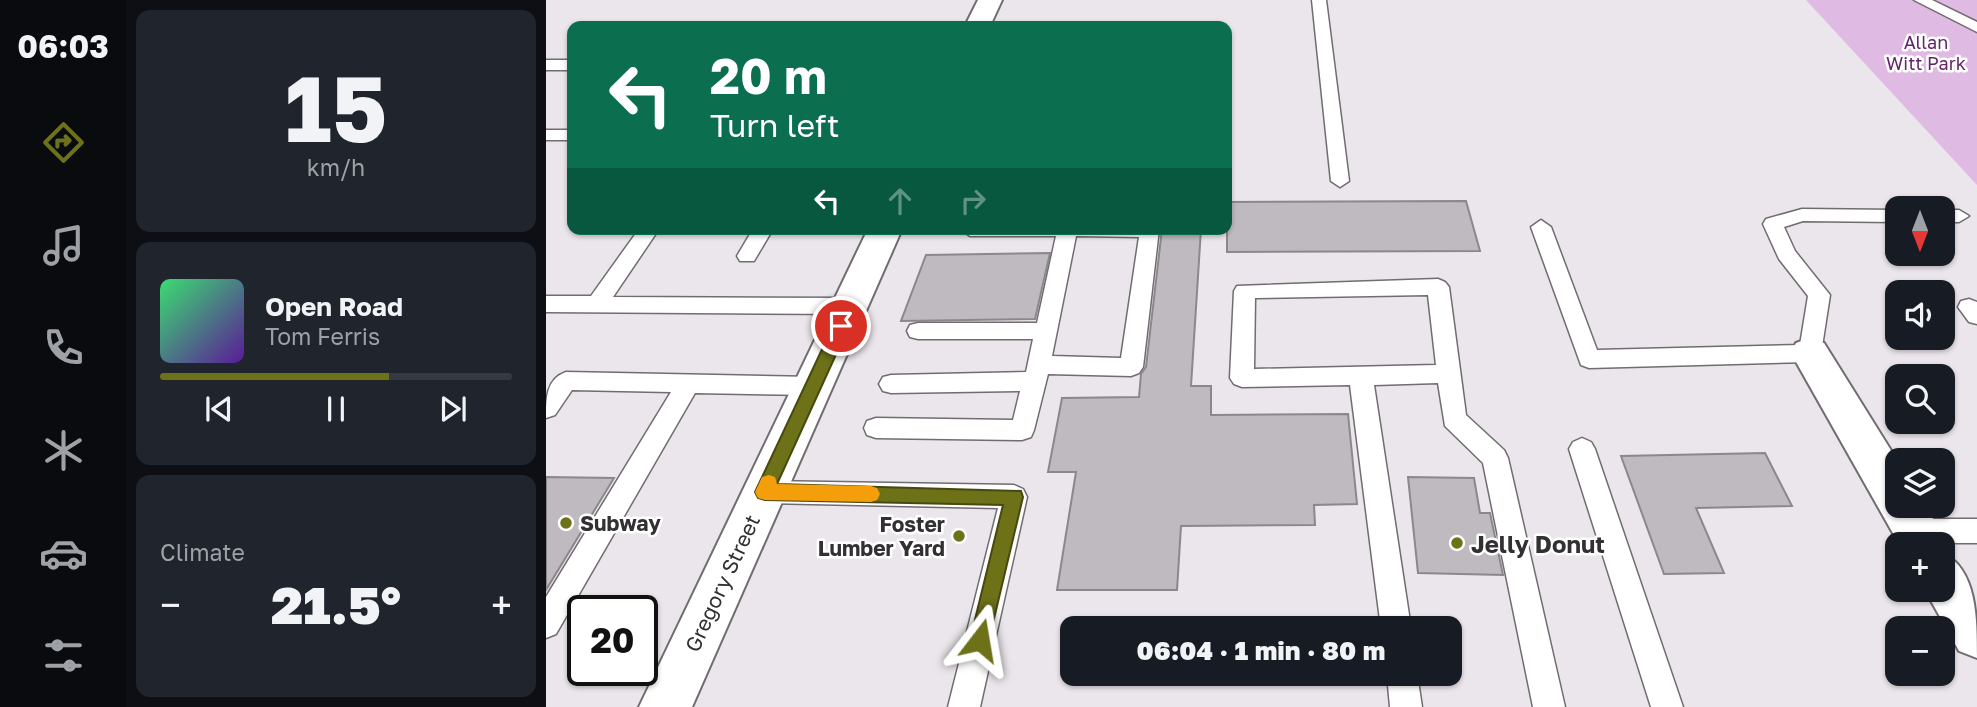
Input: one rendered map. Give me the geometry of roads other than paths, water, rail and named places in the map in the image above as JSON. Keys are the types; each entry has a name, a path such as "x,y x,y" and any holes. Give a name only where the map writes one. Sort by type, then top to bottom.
{"street":[{"path":"980,21 990,0"},
{"name":"Gregory Street","path":"665,707 882,235"},
{"path":"1810,354 1909,520"},
{"path":"1955,597 1977,633"}],"lane":[{"path":"1319,0 1340,181"},
{"path":"1922,0 1977,28"},
{"path":"546,65 567,65"},
{"path":"546,135 567,135"},
{"path":"1541,228 1589,359 1810,354 1819,295 1786,254 1773,224 1802,215 1885,216"},
{"path":"596,304 645,235"},
{"path":"747,256 759,235"},
{"path":"876,428 1022,430 1037,373 1066,235"},
{"path":"891,384 1131,367 1149,235"},
{"path":"1448,374 1242,378 1245,290 1438,287 1454,419 1495,458 1549,707"},
{"path":"546,304 850,306"},
{"path":"918,331 1045,331"},
{"path":"1361,376 1394,616"},
{"path":"546,408 566,381 814,386"},
{"path":"546,624 688,384"},
{"path":"1582,449 1667,707"},
{"path":"765,492 1014,497 964,707"},
{"path":"1909,520 1977,531"},
{"path":"1403,686 1406,707"}],"place":[{"name":"Subway","path":"566,523"},
{"name":"Foster Lumber Yard","path":"959,536"},
{"name":"Jelly Donut","path":"1457,543"}],"park label":[{"name":"Allan Witt Park","path":"1926,52"}]}
